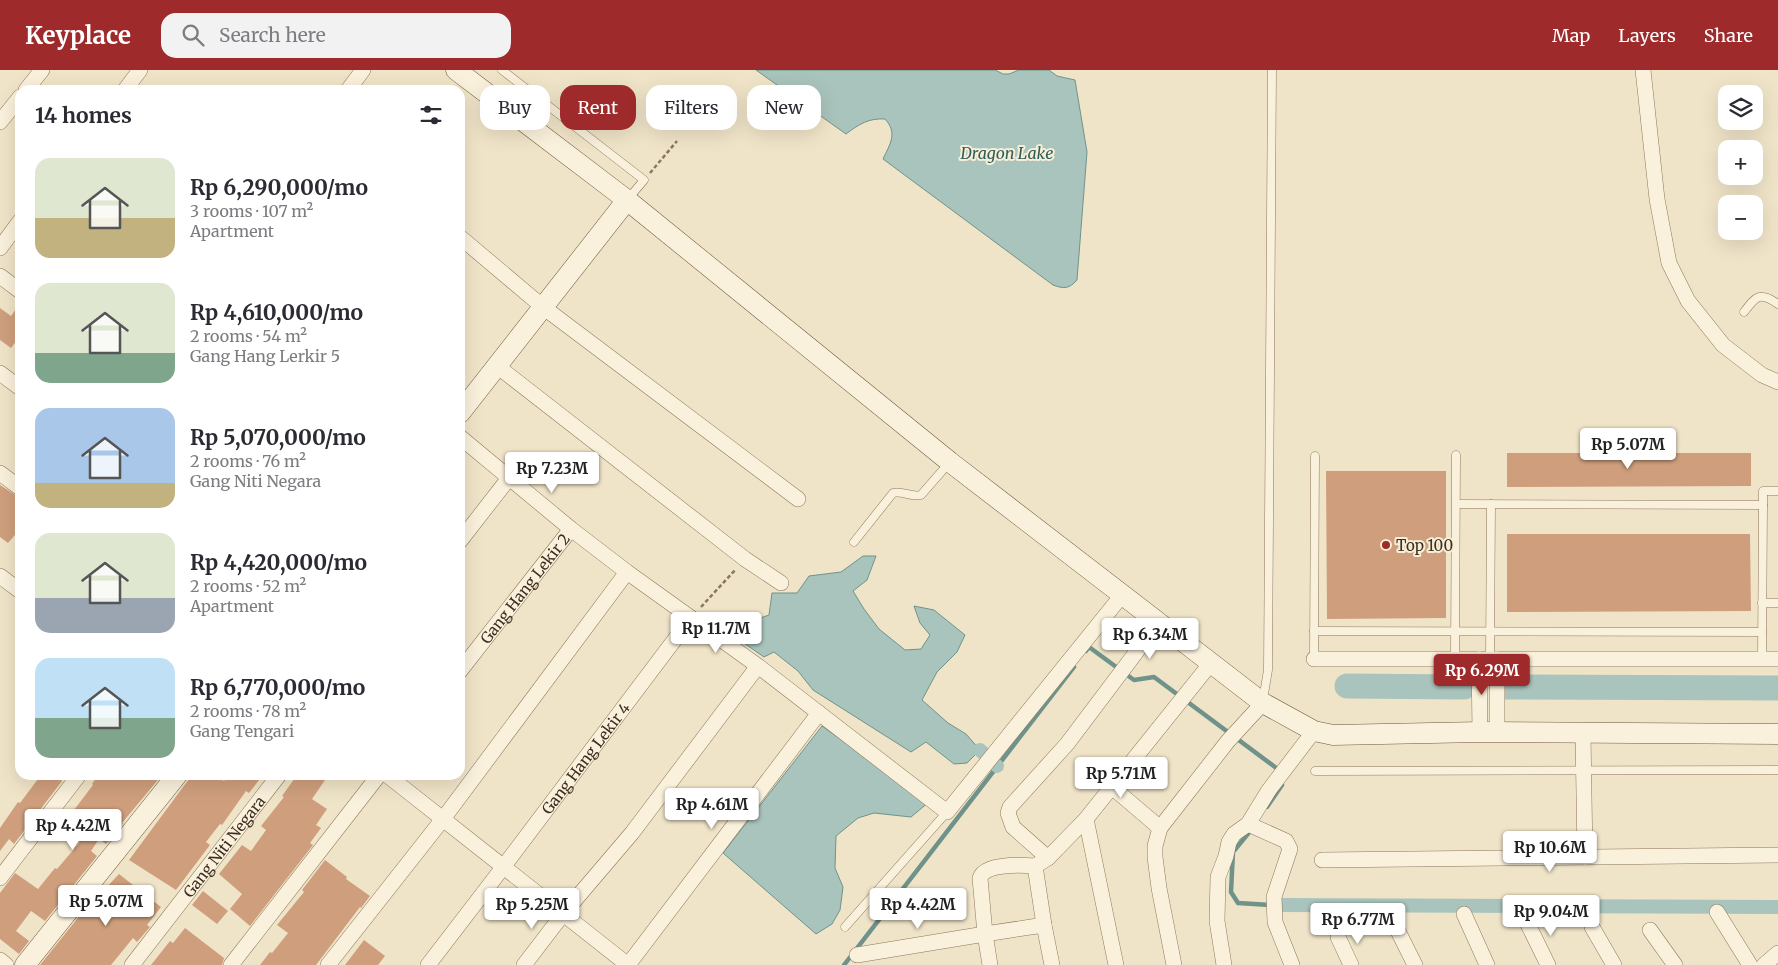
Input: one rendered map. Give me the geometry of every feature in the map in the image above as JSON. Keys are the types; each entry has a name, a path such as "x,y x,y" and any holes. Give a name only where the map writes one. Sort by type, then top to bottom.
{"main road":[{"path":"456,70 627,200 950,462 1263,703 1314,731 1333,735 1489,732 1778,734"},
{"path":"465,406 627,200"},
{"path":"25,965 173,780"}],"street":[{"path":"129,85 140,70"},
{"path":"352,85 363,70"},
{"path":"1643,70 1657,199 1669,263 1688,301 1724,346 1762,375 1778,382"},
{"path":"29,85 35,73"},
{"path":"0,122 15,104"},
{"path":"0,248 15,228"},
{"path":"465,241 544,307 798,499"},
{"path":"0,276 15,287"},
{"path":"496,366 745,558 781,583"},
{"path":"0,373 15,384"},
{"path":"465,441 571,529 627,572 758,666 947,812 1123,594"},
{"path":"0,473 15,484"},
{"path":"465,535 509,478"},
{"name":"Gang Hang Lekir 2","path":"465,665 571,529"},
{"path":"328,965 443,819 627,572"},
{"path":"0,576 15,587"},
{"name":"Gang Hang Lekir 4","path":"428,965 668,651 691,618"},
{"path":"1052,965 1044,925 1042,862 1013,827 1008,814 1010,807 1067,744 1131,662 1159,622"},
{"path":"1314,659 1778,659"},
{"path":"1489,659 1489,732"},
{"path":"990,965 980,878 982,874 987,870 1042,862 1086,819 1211,663"},
{"path":"524,965 563,914 632,833 758,666"},
{"path":"1174,965 1155,857 1155,846 1160,828 1228,741 1263,703"},
{"path":"393,780 628,965 819,713"},
{"path":"1224,965 1218,921 1218,876 1229,842 1234,834 1252,826 1283,772 1314,731"},
{"path":"1583,733 1585,857"},
{"path":"0,878 75,780"},
{"name":"Gang Niti Negara","path":"132,965 275,780"},
{"path":"232,965 375,780"},
{"path":"1112,787 1160,828"},
{"path":"1086,819 1116,965"},
{"path":"1252,826 1286,841 1290,849 1274,897 1275,922 1292,965"},
{"path":"1322,860 1778,855"},
{"path":"1522,912 1548,965"},
{"path":"1717,912 1750,965"},
{"path":"1464,914 1487,965"},
{"path":"1394,923 1414,965"},
{"path":"857,955 1044,925"},
{"path":"1592,928 1614,965"},
{"path":"1650,930 1675,965"},
{"path":"1338,937 1351,965"},
{"path":"1764,965 1778,953"},
{"path":"0,960 6,965"}],"lane":[{"path":"502,70 644,180 627,200"},
{"path":"1263,703 1268,670 1272,70"},
{"path":"1744,312 1754,298 1761,296 1769,298 1778,304"},
{"path":"1455,659 1456,455"},
{"path":"1314,659 1315,456"},
{"path":"854,542 893,493 899,492 917,496 921,494 950,462"},
{"path":"1762,659 1763,491 1778,491"},
{"path":"1456,504 1763,505"},
{"path":"1489,659 1491,504"},
{"path":"1762,603 1778,603"},
{"path":"1314,631 1762,632"},
{"path":"1315,771 1778,770"},
{"path":"846,928 947,812"}],"path":[{"path":"644,180 677,141"},
{"path":"691,618 745,558"}],"water":[{"name":"Dragon Lake","path":"756,70 995,70 1003,74 1009,74 1019,70 1049,70 1057,76 1075,80 1087,152 1077,280 1066,287 1053,285 883,159 892,139 891,129 885,119 864,122 846,134 821,116 821,85 777,85"},
{"path":"863,556 876,556 867,580 853,591 879,629 905,650 921,649 930,635 920,623 914,606 934,610 965,635 957,652 937,672 922,700 948,723 966,734 980,750 967,763 954,764 926,742 911,752 813,690 798,671 774,652 764,657 738,639 752,621 769,615 772,593 797,593 809,576 841,572"},
{"path":"822,726 929,802 911,817 874,813 858,818 836,836 835,868 843,887 840,910 832,924 816,934 723,853"}],"building":[{"path":"0,308 11,316 15,310 15,343 11,348 0,340"},
{"path":"1507,453 1751,453 1751,486 1507,487"},
{"name":"Top 100","path":"1326,471 1446,471 1446,618 1327,619"},
{"path":"0,485 15,495 15,535 8,543 0,537"},
{"path":"1507,534 1750,534 1751,611 1507,612"},
{"path":"37,780 62,781 14,844 9,839 0,851 0,828 18,802 20,803"},
{"path":"95,780 158,780 106,844 99,839 91,851 97,856 45,921 31,911 16,931 29,941 19,954 0,939 0,893 15,873 38,889 80,842 61,827"},
{"path":"188,780 259,780 249,793 246,791 222,825 220,824 206,842 210,845 176,890 129,860"},
{"path":"293,780 325,780 312,799 327,809 316,825 321,828 310,843 313,845 250,926 230,909 242,894 219,874 242,845 251,851 266,830 261,826 284,797 282,796"},
{"path":"325,860 347,877 346,879 370,896 316,965 260,965 288,933 277,925 304,892 302,890"},
{"path":"119,874 161,907 147,925 150,927 137,942 133,938 111,965 40,965 89,904 93,907 107,890 105,889"},
{"path":"203,891 228,911 217,924 192,905"},
{"path":"185,928 224,958 222,965 151,965 170,941 173,943"},
{"path":"364,940 385,956 378,965 345,965"}],"waterway":[{"path":"1086,651 1089,647 1134,680 1154,677 1279,770"},
{"path":"844,965 1074,667"},
{"path":"1347,686 1464,687"},
{"path":"1506,687 1778,688"},
{"path":"980,750 997,766"},
{"path":"1267,807 1282,785"},
{"path":"1251,830 1233,852 1231,892 1238,903 1270,905"},
{"path":"1277,905 1778,907"}],"place":[{"name":"Top 100","path":"1386,545"}]}
